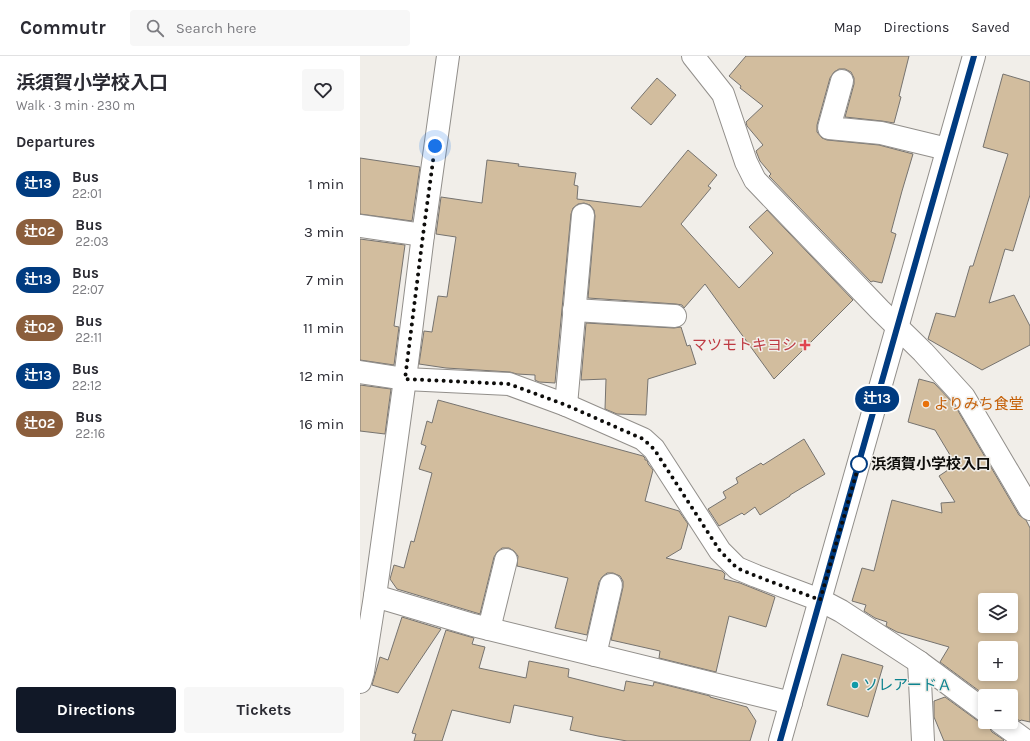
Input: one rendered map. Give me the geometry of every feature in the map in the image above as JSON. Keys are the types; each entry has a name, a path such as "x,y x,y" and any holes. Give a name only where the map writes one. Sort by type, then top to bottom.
{"street":[{"path":"360,682 363,672 375,596 448,56"},
{"path":"692,56 723,94 746,162 755,180 923,352 964,397 1030,509"},
{"path":"780,741 974,56"},
{"path":"842,81 829,128 882,133 948,149"},
{"path":"566,405 583,215"},
{"path":"360,226 423,235"},
{"path":"574,310 675,316"},
{"path":"360,372 405,379 509,384 566,405 643,439 654,449 720,551 737,568 820,600 840,611 919,662 978,706"},
{"path":"489,629 506,560"},
{"path":"595,655 611,585"},
{"path":"375,596 473,625 791,703"},
{"path":"919,662 923,741"},
{"path":"1010,729 1026,741"}],"building":[{"path":"746,56 909,56 894,123 845,117 854,84 854,78 851,72 845,69 839,69 834,72 830,78 817,125 817,132 822,138 827,140 879,145 913,154 891,232 896,234 882,283 871,282 769,176 771,174 760,161 756,151 763,145 747,126 746,122 763,106 740,88 741,86 729,76"},
{"path":"1003,74 1030,82 1030,195 1013,251 1005,249 989,303 1014,295 1030,326 1030,345 982,370 928,339 936,313 955,317 970,266 973,266 1008,154 983,147"},
{"path":"657,78 676,95 651,125 631,108"},
{"path":"688,150 717,175 708,186 711,188 681,224 739,288 773,253 749,227 767,210 853,300 774,379 705,284 684,308 682,305 676,304 588,298 595,216 594,210 590,205 584,203 578,204 573,208 571,214 555,383 539,382 535,380 535,375 446,368 419,364 424,331 432,332 438,296 447,297 456,237 436,234 441,197 482,203 487,160 519,164 518,166 576,173 574,185 578,186 577,199 641,207"},
{"path":"360,158 420,167 412,221 360,214"},
{"path":"360,239 405,245 394,326 399,327 394,365 360,360"},
{"path":"586,323 674,328 681,327 687,346 690,345 696,364 648,379 646,415 617,414 605,409 606,379 581,380"},
{"path":"919,379 934,383 954,404 1019,515 1026,520 1030,528 1030,722 1018,720 1018,689 978,690 940,662 949,647 897,632 886,626 887,622 875,618 864,611 866,605 852,601 862,568 874,571 892,500 942,513 941,503 955,502 939,476 951,468 948,463 953,460 935,430 908,422"},
{"path":"360,385 391,389 385,434 360,431"},
{"path":"438,400 643,456 653,470 645,501 679,511 688,524 681,549 666,558 722,571 725,574 724,579 740,583 775,597 766,627 729,616 716,672 659,658 660,651 611,640 623,581 620,576 613,573 607,573 599,582 587,635 555,628 568,578 517,566 518,556 509,548 502,548 494,557 480,614 397,589 390,579 394,565 404,568 411,541 414,542 432,473 419,469 426,446 421,444 427,421 432,423"},
{"path":"804,439 825,474 760,515 755,507 744,515 742,513 719,526 708,509 726,498 723,492 738,483 736,478 761,463 763,465"},
{"path":"402,617 441,629 398,693 372,685 380,657 388,660"},
{"path":"446,630 474,638 472,644 485,647 479,668 526,678 529,661 569,669 568,677 624,691 626,681 653,686 654,682 747,707 756,721 750,741 627,741 570,730 573,717 514,705 510,723 452,710 442,741 414,741 416,734 412,733"},
{"name":"ソレアードＡ","path":"842,654 883,666 868,717 827,705"},
{"path":"945,697 978,721 978,729 990,729 992,732 1004,740 944,741 934,717 934,701"}],"bus line":[{"name":"辻13","path":"780,741 974,56"}],"place":[{"name":"マツモトキヨシ","path":"805,345"},
{"name":"よりみち食堂","path":"926,404"},
{"name":"浜須賀小学校入口","path":"859,464"},
{"name":"ソレアードＡ","path":"855,685"}],"route":[{"path":"435,146 405,379 509,384 566,405 643,439 654,449 720,551 737,568 820,600 859,464"}]}
